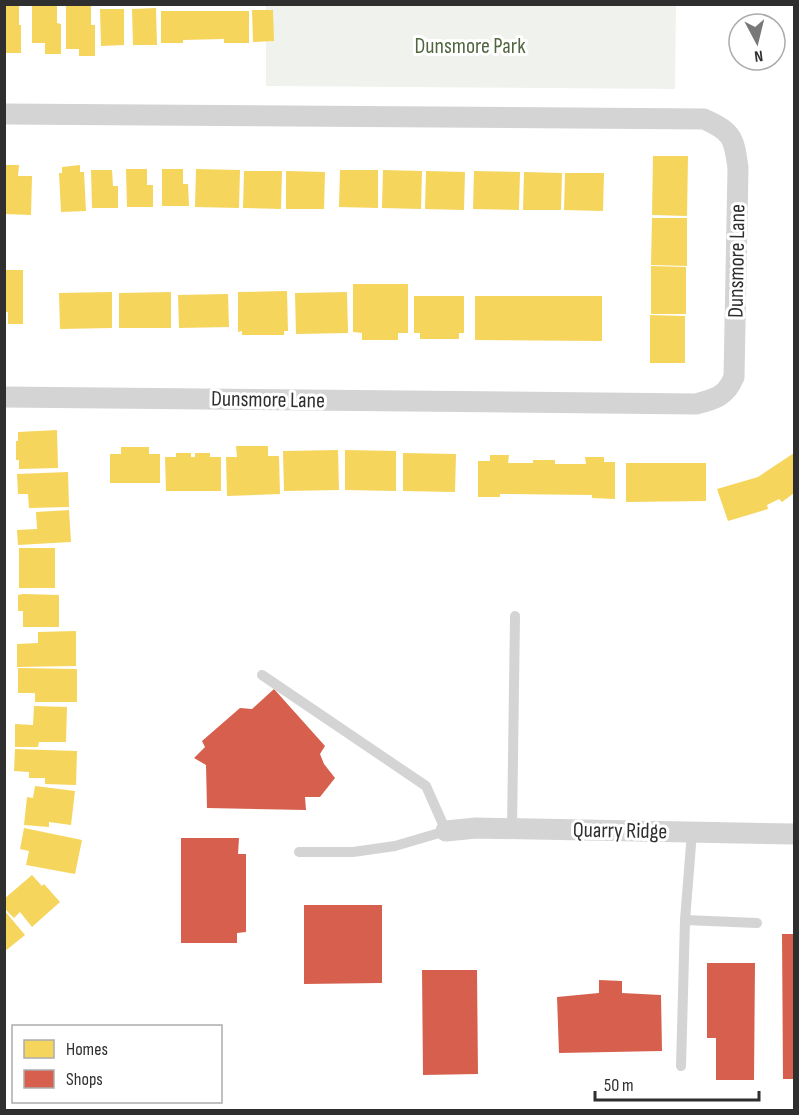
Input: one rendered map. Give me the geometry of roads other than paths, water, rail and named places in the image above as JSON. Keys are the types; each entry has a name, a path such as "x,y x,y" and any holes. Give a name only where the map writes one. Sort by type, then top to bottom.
{"street":[{"name":"Dunsmore Lane","path":"4,114 704,119 721,127 732,138 738,168 734,377 724,394 711,400 696,404 4,397"},
{"name":"Quarry Ridge","path":"446,831 476,828 795,834"}],"lane":[{"path":"512,829 515,616"},
{"path":"262,675 426,786 446,831 394,846 353,852 299,852"},
{"path":"681,1066 684,920 692,832"},
{"path":"684,920 757,923"}],"park label":[{"name":"Dunsmore Park","path":"470,46"}]}
